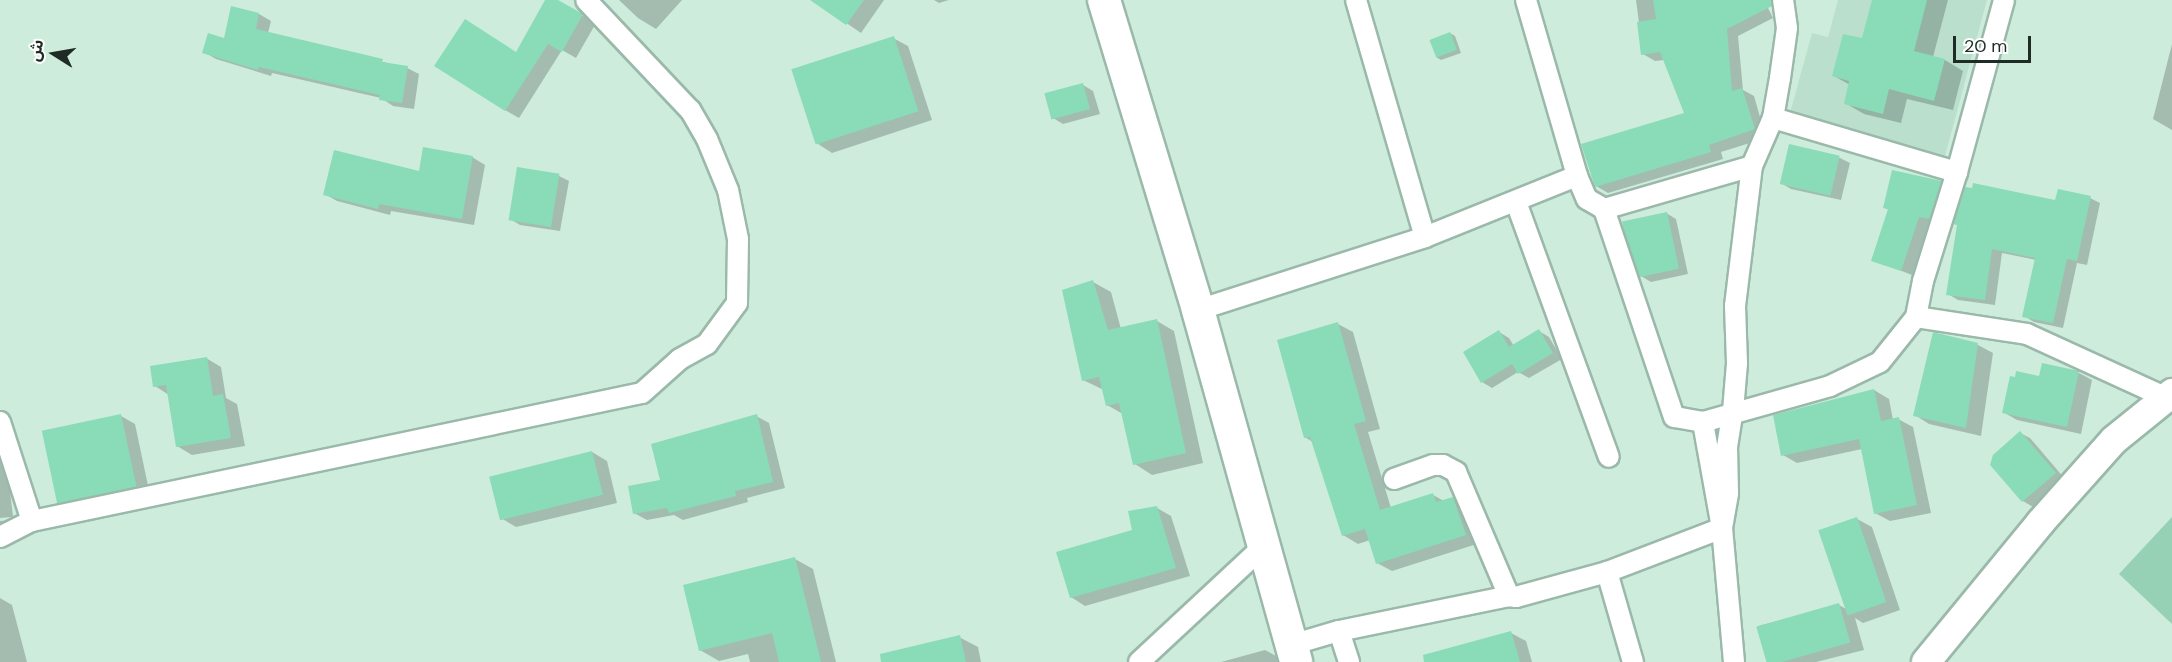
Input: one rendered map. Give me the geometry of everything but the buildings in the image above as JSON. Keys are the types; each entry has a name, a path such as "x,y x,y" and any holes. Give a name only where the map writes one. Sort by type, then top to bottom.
{"main road":[{"path":"1104,0 1198,310 1265,545 1293,654"},
{"path":"1926,662 2040,524 2114,440 2170,396"}],"street":[{"path":"0,537 32,521 642,393 680,359 707,344 737,303 738,239 728,190 707,139 690,110 586,0"},
{"path":"1356,0 1425,237"},
{"path":"1526,0 1577,176 1587,199 1604,209 1674,417 1703,422 1733,411 1830,386 1880,362 1916,317 1923,282 1957,172 2004,0"},
{"path":"1722,528 1728,493 1727,447 1737,363 1735,306 1752,166 1773,118 1787,28 1783,0"},
{"path":"1773,118 1957,172"},
{"path":"1604,209 1752,166"},
{"path":"1198,310 1425,237 1577,176"},
{"path":"1516,202 1609,457"},
{"path":"1916,317 2027,334 2170,396"},
{"path":"0,422 32,521"},
{"path":"1703,422 1722,528 1734,662"},
{"path":"1394,479 1433,465 1443,465 1456,472 1509,596"},
{"path":"1293,654 1339,632 1509,596 1516,597 1607,572 1722,528"},
{"path":"1139,662 1265,545"},
{"path":"1607,572 1633,662"},
{"path":"1339,632 1349,662"}],"shaded area":[{"path":"1838,0 1987,0 1945,156 1790,113 1812,33 1828,37"},
{"path":"2172,517 2172,624 2119,574"}]}
